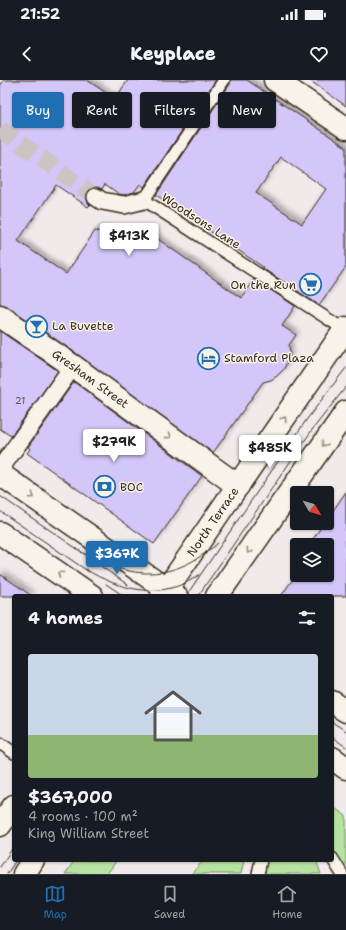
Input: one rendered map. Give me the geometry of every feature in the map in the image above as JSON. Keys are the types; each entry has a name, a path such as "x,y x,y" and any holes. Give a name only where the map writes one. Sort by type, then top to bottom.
{"main road":[{"path":"275,80 346,128"},
{"name":"Gresham Street","path":"0,316 73,366 238,486"},
{"name":"North Terrace","path":"168,594 238,486 345,329"},
{"path":"218,594 346,412"},
{"path":"0,474 168,594"},
{"path":"0,532 89,594"},
{"path":"334,703 346,711"},
{"path":"334,759 346,768"},
{"path":"0,825 12,809"},
{"path":"24,874 33,862"}],"street":[{"path":"96,197 102,202 124,205 144,200"},
{"path":"0,469 73,366"}],"lane":[{"name":"Woodsons Lane","path":"224,80 144,200 345,329"},
{"path":"0,743 12,752"},
{"path":"334,861 342,874"},
{"path":"258,874 261,862"}],"green space":[{"path":"334,807 346,816 346,873 334,859"},
{"path":"74,862 116,862 107,874 65,874"},
{"path":"202,862 244,862 241,874 191,874"},
{"path":"267,862 317,862 321,874 265,874"}],"building":[{"path":"4,80 87,80 105,92 72,92 72,128 132,128 132,92 120,92 128,80 216,80 208,92 140,92 140,128 184,128 144,187 140,184 134,192 124,195 119,194 105,184 102,189 97,187 92,188 88,191 86,196 90,205 88,207 56,185 18,241 66,274 95,231 155,237 241,298 254,279 295,306 282,326 296,335 289,345 290,354 284,369 271,380 263,382 213,453 80,356 7,306 0,304 0,86"},
{"path":"231,80 247,80 265,92 225,92"},
{"path":"309,80 346,80 346,106"},
{"path":"276,100 346,147 346,267 319,305 262,268 263,267 156,195 201,128 210,128 210,114 218,102 218,128 276,128","holes":["281,157 326,189 302,224 256,193"]},
{"path":"0,331 58,371 11,436 0,429"},
{"path":"74,382 202,476 154,544 27,453 30,449 28,447"},
{"path":"346,492 346,596 334,596 334,594 282,594 291,582 334,582 334,538 314,538 319,530 334,530 334,509"},
{"path":"0,574 29,594 12,594 12,596 0,596"}],"tunnel":[{"path":"0,129 96,197"}],"tram line":[{"path":"187,594 307,419 346,368"},
{"path":"199,594 312,430 346,387"},
{"path":"0,496 86,555"},
{"path":"0,511 89,572"},
{"path":"81,552 117,568 135,572 151,573 168,571 184,565 201,556 218,543"},
{"path":"102,567 128,585"},
{"path":"85,569 113,583 142,590 171,588 185,583 199,575"},
{"path":"106,584 121,594"},
{"path":"334,723 346,731"},
{"path":"334,738 346,747"},
{"path":"0,867 12,849"},
{"path":"7,874 15,862"}],"place":[{"name":"On the Run","path":"311,285"},
{"name":"La Buvette","path":"37,326"},
{"name":"Stamford Plaza","path":"209,358"},
{"name":"BOC","path":"104,487"}]}
